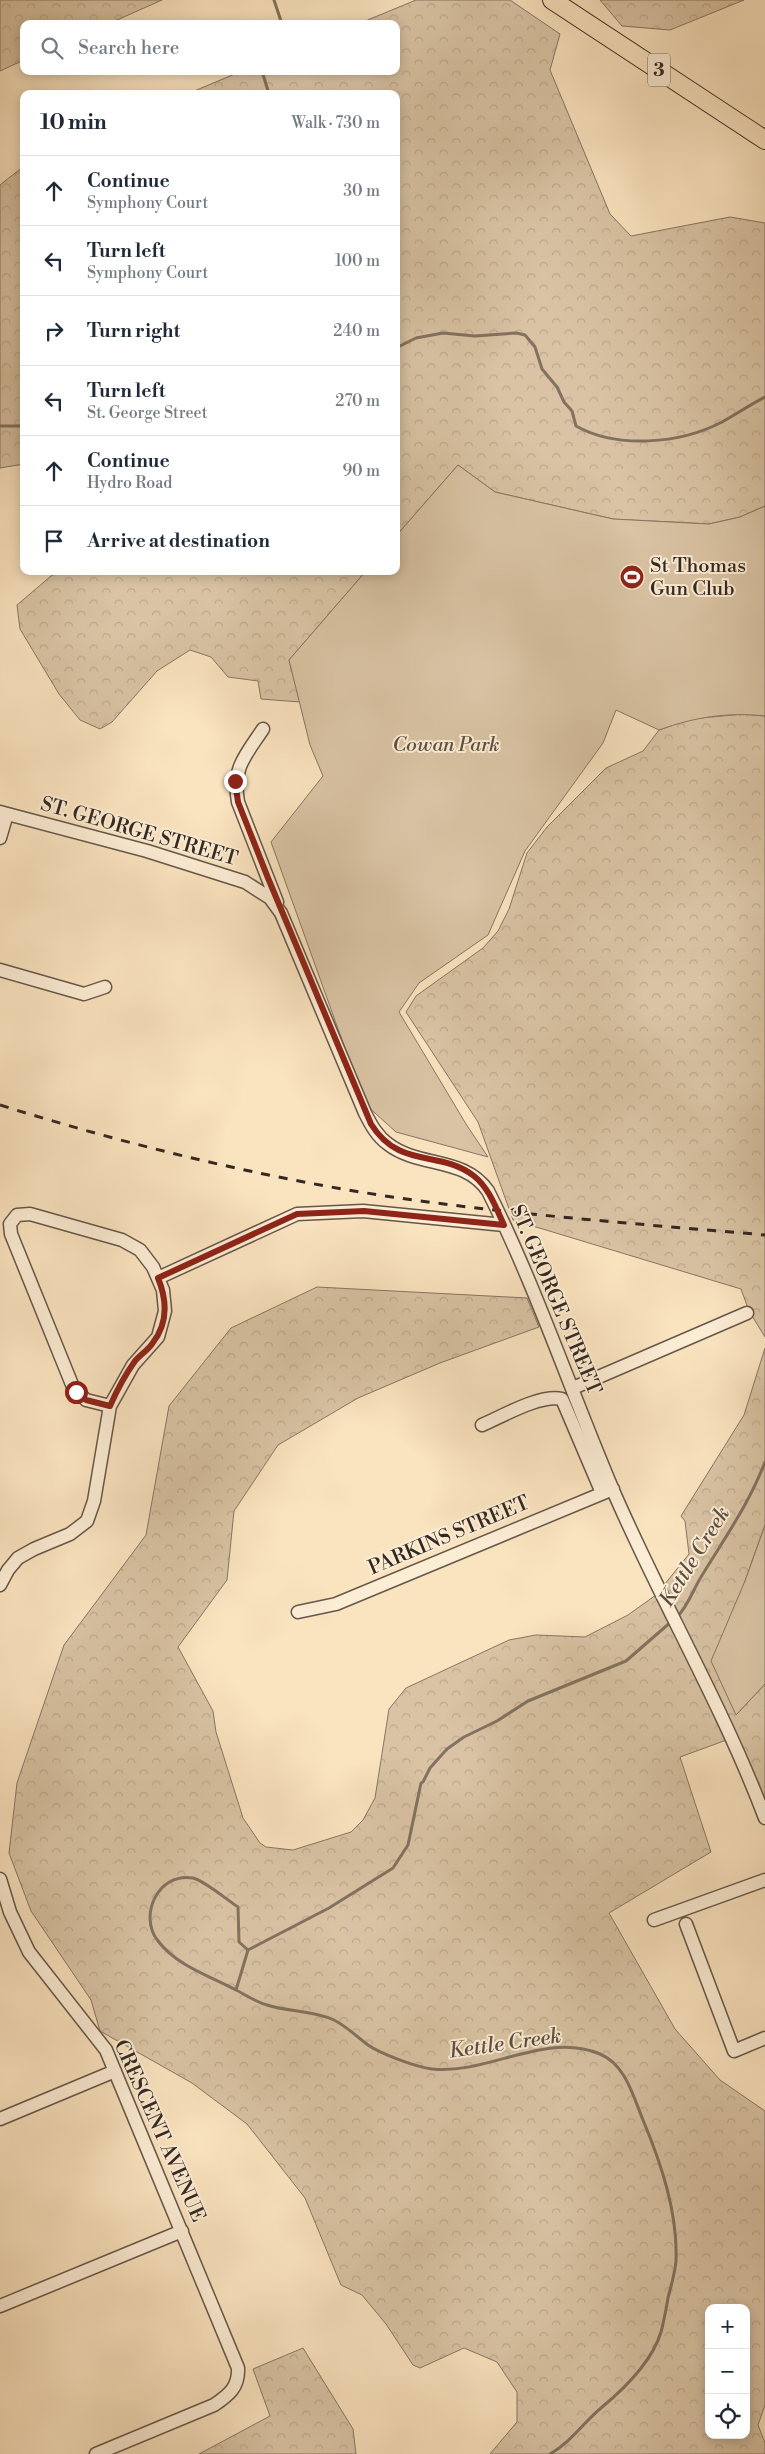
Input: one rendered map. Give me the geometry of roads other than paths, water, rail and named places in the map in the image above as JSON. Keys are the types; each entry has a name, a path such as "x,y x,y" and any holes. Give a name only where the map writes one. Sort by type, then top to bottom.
{"highway":[{"name":"3","path":"552,0 765,140"}],"street":[{"path":"263,729 238,770 235,788 238,802 282,913"},
{"path":"0,838 4,813"},
{"name":"ST. GEORGE STREET","path":"4,813 147,851 246,882 270,898 282,913 365,1113 377,1133 387,1144 402,1153 460,1168 472,1175 488,1191 573,1388 608,1491 692,1653 736,1746 765,1818"},
{"path":"0,970 84,994 105,987"},
{"path":"158,1278 297,1214 364,1211 504,1225"},
{"path":"0,1585 8,1570 18,1558 70,1534 87,1521 94,1501 110,1406 133,1365 153,1343 161,1330 165,1311 165,1300 158,1278 148,1258 140,1250 122,1240 26,1213 17,1214 10,1224 10,1234 73,1387 86,1400 110,1406"},
{"path":"573,1388 747,1313"},
{"path":"482,1425 551,1396 562,1399 608,1491"},
{"name":"PARKINS STREET","path":"298,1612 336,1604 608,1491"},
{"name":"CRESCENT AVENUE","path":"0,1879 10,1912 29,1952 102,2044 237,2362 238,2375 235,2386 226,2397 214,2404 96,2454"},
{"path":"654,1920 765,1880"},
{"path":"686,1924 734,2051 765,2038"},
{"path":"0,2119 115,2071"},
{"path":"0,2306 182,2231"}],"waterway":[{"path":"274,0 281,20"},
{"path":"263,75 268,90"},
{"path":"400,346 416,338 443,333 475,336 516,333 525,335 535,347 542,369 557,387 564,402 572,411 576,426 592,433 629,441 649,441 687,435 722,422 765,397"},
{"path":"0,426 20,426"},
{"name":"Kettle Creek","path":"677,1617 744,1507 765,1462"},
{"name":"Kettle Creek","path":"550,2454 571,2438 619,2392 651,2354 661,2332 675,2270 676,2243 667,2189 650,2136 632,2091 622,2073 609,2059 600,2054 579,2048 558,2047 537,2050 474,2066 453,2069 425,2068 399,2060 374,2049 334,2020 318,2014 267,2005 236,1990 248,1950 329,1908 393,1868 408,1845 421,1783 430,1768 447,1749 464,1737 497,1721 528,1701 626,1661 672,1621"},
{"name":"Kettle Creek","path":"236,1990 184,1964 158,1941 152,1931 150,1920 151,1908 155,1898 161,1889 170,1882 181,1878 193,1878 204,1883 238,1907 239,1942 248,1950"}],"railway":[{"path":"0,1105 145,1146 243,1170 342,1189 485,1209 765,1235"}],"place":[{"name":"St Thomas Gun Club","path":"632,577"}],"park label":[{"name":"Cowan Park","path":"446,745"}]}
